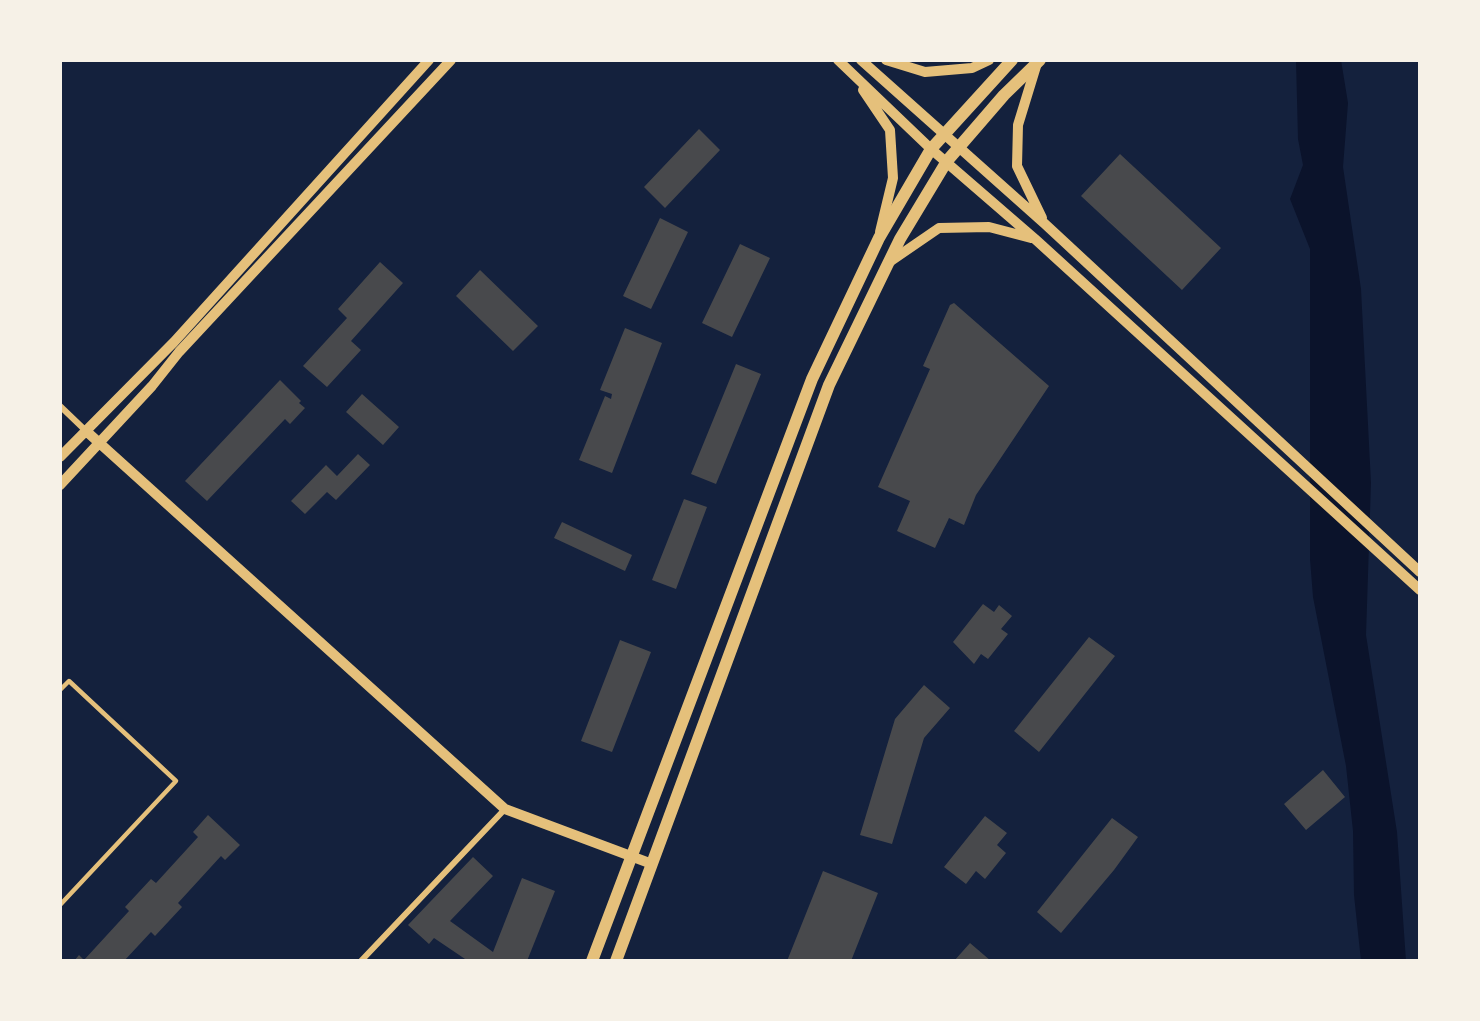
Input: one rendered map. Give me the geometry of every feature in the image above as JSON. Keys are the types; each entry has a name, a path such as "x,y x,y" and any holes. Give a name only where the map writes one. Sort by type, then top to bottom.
{"main road":[{"path":"592,961 812,379 879,238 931,149 1012,60"},
{"path":"616,961 829,386 888,264 947,161 1038,61"}],"street":[{"path":"60,457 174,342 429,60"},
{"path":"60,485 100,443 179,352 451,60"},
{"path":"838,60 931,149 1035,239 1420,590"},
{"path":"861,60 1045,224 1420,572"},
{"path":"886,60 925,72 972,69 989,60"},
{"path":"1038,61 1018,125 1017,166 1045,224"},
{"path":"851,72 890,130 893,178 879,238"},
{"path":"888,264 939,228 989,226 1035,239"},
{"path":"60,406 505,809 652,864"},
{"path":"361,961 505,809"}],"lane":[{"path":"60,690 69,681 176,781 60,905"}],"water":[{"path":"1296,60 1341,60 1348,103 1343,167 1361,289 1371,483 1366,635 1397,832 1406,961 1361,961 1354,895 1353,831 1346,766 1313,597 1310,559 1310,249 1290,199 1303,165 1298,139"}],"building":[{"path":"699,129 720,150 665,208 644,187"},
{"path":"1120,154 1221,248 1182,290 1081,196"},
{"path":"660,218 688,232 651,309 623,296"},
{"path":"740,244 770,258 732,337 702,323"},
{"path":"380,262 403,283 351,341 361,350 327,387 303,366 347,318 338,309"},
{"path":"480,270 538,326 513,351 456,296"},
{"path":"954,303 1049,386 976,495 964,525 949,518 935,548 897,531 910,501 878,487 930,369 923,366 950,305"},
{"path":"625,328 662,343 612,473 579,460 605,396 611,399 612,394 600,390"},
{"path":"736,364 761,374 716,484 691,474"},
{"path":"280,380 305,408 290,424 285,419 207,501 185,481"},
{"path":"362,394 399,427 383,445 346,412"},
{"path":"358,454 370,465 336,500 327,492 305,514 291,501 326,465 337,476"},
{"path":"684,499 707,507 676,589 652,580"},
{"path":"562,522 632,555 625,571 554,538"},
{"path":"983,604 994,612 999,605 1012,616 1001,629 1008,634 988,659 981,654 974,664 953,642"},
{"path":"1089,637 1115,656 1039,752 1014,731"},
{"path":"620,640 651,652 612,752 581,741"},
{"path":"924,685 950,708 924,738 892,844 860,835 895,719"},
{"path":"1323,770 1345,797 1306,830 1284,804"},
{"path":"208,815 240,845 225,860 221,856 178,903 182,907 155,936 151,932 124,961 74,961 79,955 84,960 129,911 125,907 151,879 156,883 198,837 193,832"},
{"path":"985,816 1007,833 997,845 1006,853 985,879 976,871 966,884 944,867"},
{"path":"1112,818 1138,837 1114,870 1061,933 1037,912"},
{"path":"473,857 493,876 450,921 493,952 522,878 555,891 527,961 468,961 434,938 429,944 408,925"},
{"path":"823,871 878,893 851,961 787,961"},
{"path":"970,943 991,961 954,961"}]}
